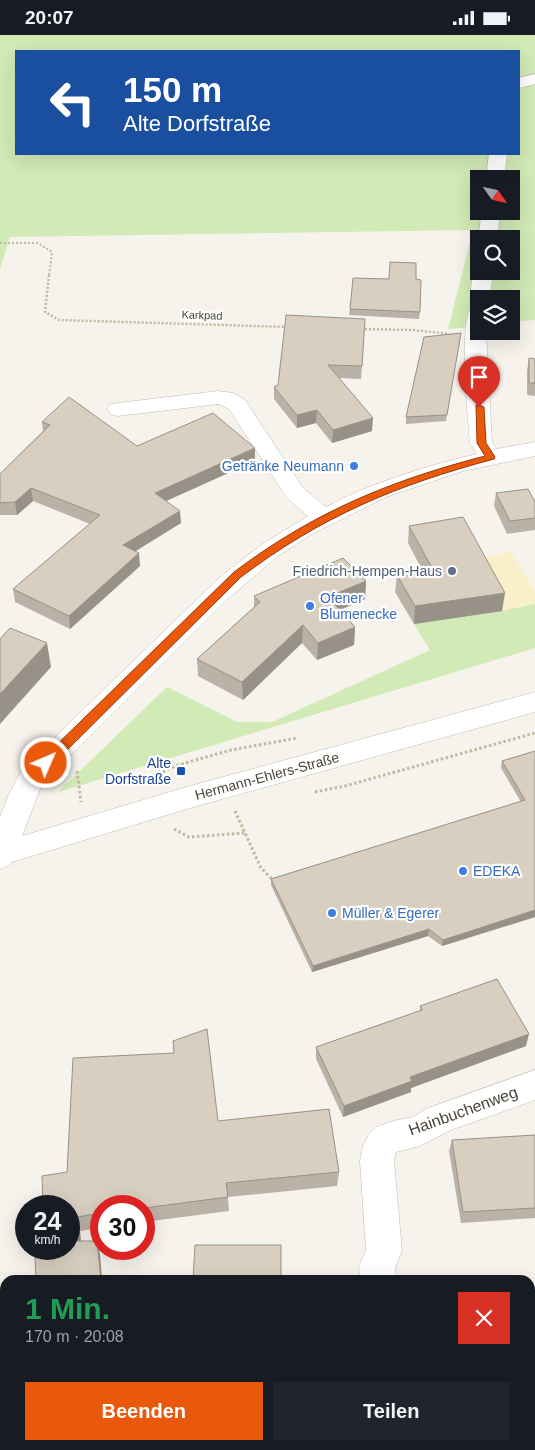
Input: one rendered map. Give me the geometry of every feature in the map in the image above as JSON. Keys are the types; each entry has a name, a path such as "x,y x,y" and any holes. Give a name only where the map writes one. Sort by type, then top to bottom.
{"street":[{"path":"520,83 535,79"},
{"path":"496,170 498,155"},
{"path":"476,340 481,443 491,457"},
{"path":"118,409 218,397 232,401 237,405 295,493 325,518"},
{"path":"0,855 22,796 32,777 237,575 290,537 325,518 394,486 460,464 535,449"},
{"name":"Hermann-Ehlers-Straße","path":"0,855 190,797 535,702"},
{"name":"Hainbuchenweg","path":"378,1275 377,1266 384,1251 377,1161 378,1153 386,1139 394,1135 410,1133 428,1127 440,1119 535,1085"}],"path":[{"name":"Karkpad","path":"0,243 38,243 52,251 45,312 59,320 295,327"},
{"path":"354,329 413,330 470,336"},
{"path":"234,810 261,868 277,883"},
{"path":"174,829 189,837 245,833"}],"green space":[{"path":"0,35 535,35 535,320 520,321 520,290 470,290 470,327 448,329 470,242 470,280 520,280 520,230 10,237 0,270"},
{"path":"535,604 535,648 58,792 167,687 237,722 272,722 430,650 414,624"}],"sand":[{"path":"511,552 535,591 535,604 502,611 474,559"}],"building":[{"path":"390,262 416,263 416,279 421,280 420,312 350,309 353,278 389,279"},
{"path":"286,315 365,319 362,366 328,365 373,418 333,430 317,410 297,415 274,387 278,385"},
{"path":"461,333 447,415 406,417 424,337"},
{"path":"529,358 535,359 535,383 529,383"},
{"path":"69,397 137,446 213,413 255,448 155,493 180,511 123,545 139,553 69,616 13,589 100,515 31,488 15,502 0,503 0,474 50,425 42,422"},
{"path":"528,489 535,502 535,518 510,521 496,493"},
{"name":"Friedrich-Hempen-Haus","path":"463,517 505,593 415,606 397,575 431,566 409,526"},
{"path":"343,558 366,581 328,597 355,627 318,643 303,625 242,682 197,659 260,602 254,596"},
{"path":"10,628 47,643 0,694 0,639"},
{"path":"535,751 535,910 443,940 429,929 313,966 271,879 525,800 502,761"},
{"path":"497,979 529,1034 410,1077 412,1081 344,1106 316,1047 422,1010 420,1006"},
{"path":"207,1029 218,1121 329,1109 339,1172 226,1183 228,1197 155,1207 155,1195 90,1195 90,1215 80,1216 80,1195 43,1195 42,1176 67,1172 73,1058 174,1053 173,1041"},
{"path":"535,1135 535,1208 463,1212 452,1140"},
{"path":"80,1241 90,1241 90,1260 99,1260 100,1275 36,1275 35,1260 80,1260"},
{"path":"195,1245 281,1245 281,1275 193,1275"}],"place":[{"name":"Getränke Neumann","path":"354,466"},
{"name":"Friedrich-Hempen-Haus","path":"452,571"},
{"name":"Ofener Blumenecke","path":"310,606"},
{"name":"Alte Dorfstraße","path":"181,771"},
{"name":"EDEKA","path":"463,871"},
{"name":"Müller & Egerer","path":"332,913"}],"route":[{"path":"46,763 237,575 262,556 290,537 325,518 386,489 460,464 491,457 481,443 479,407"}]}
